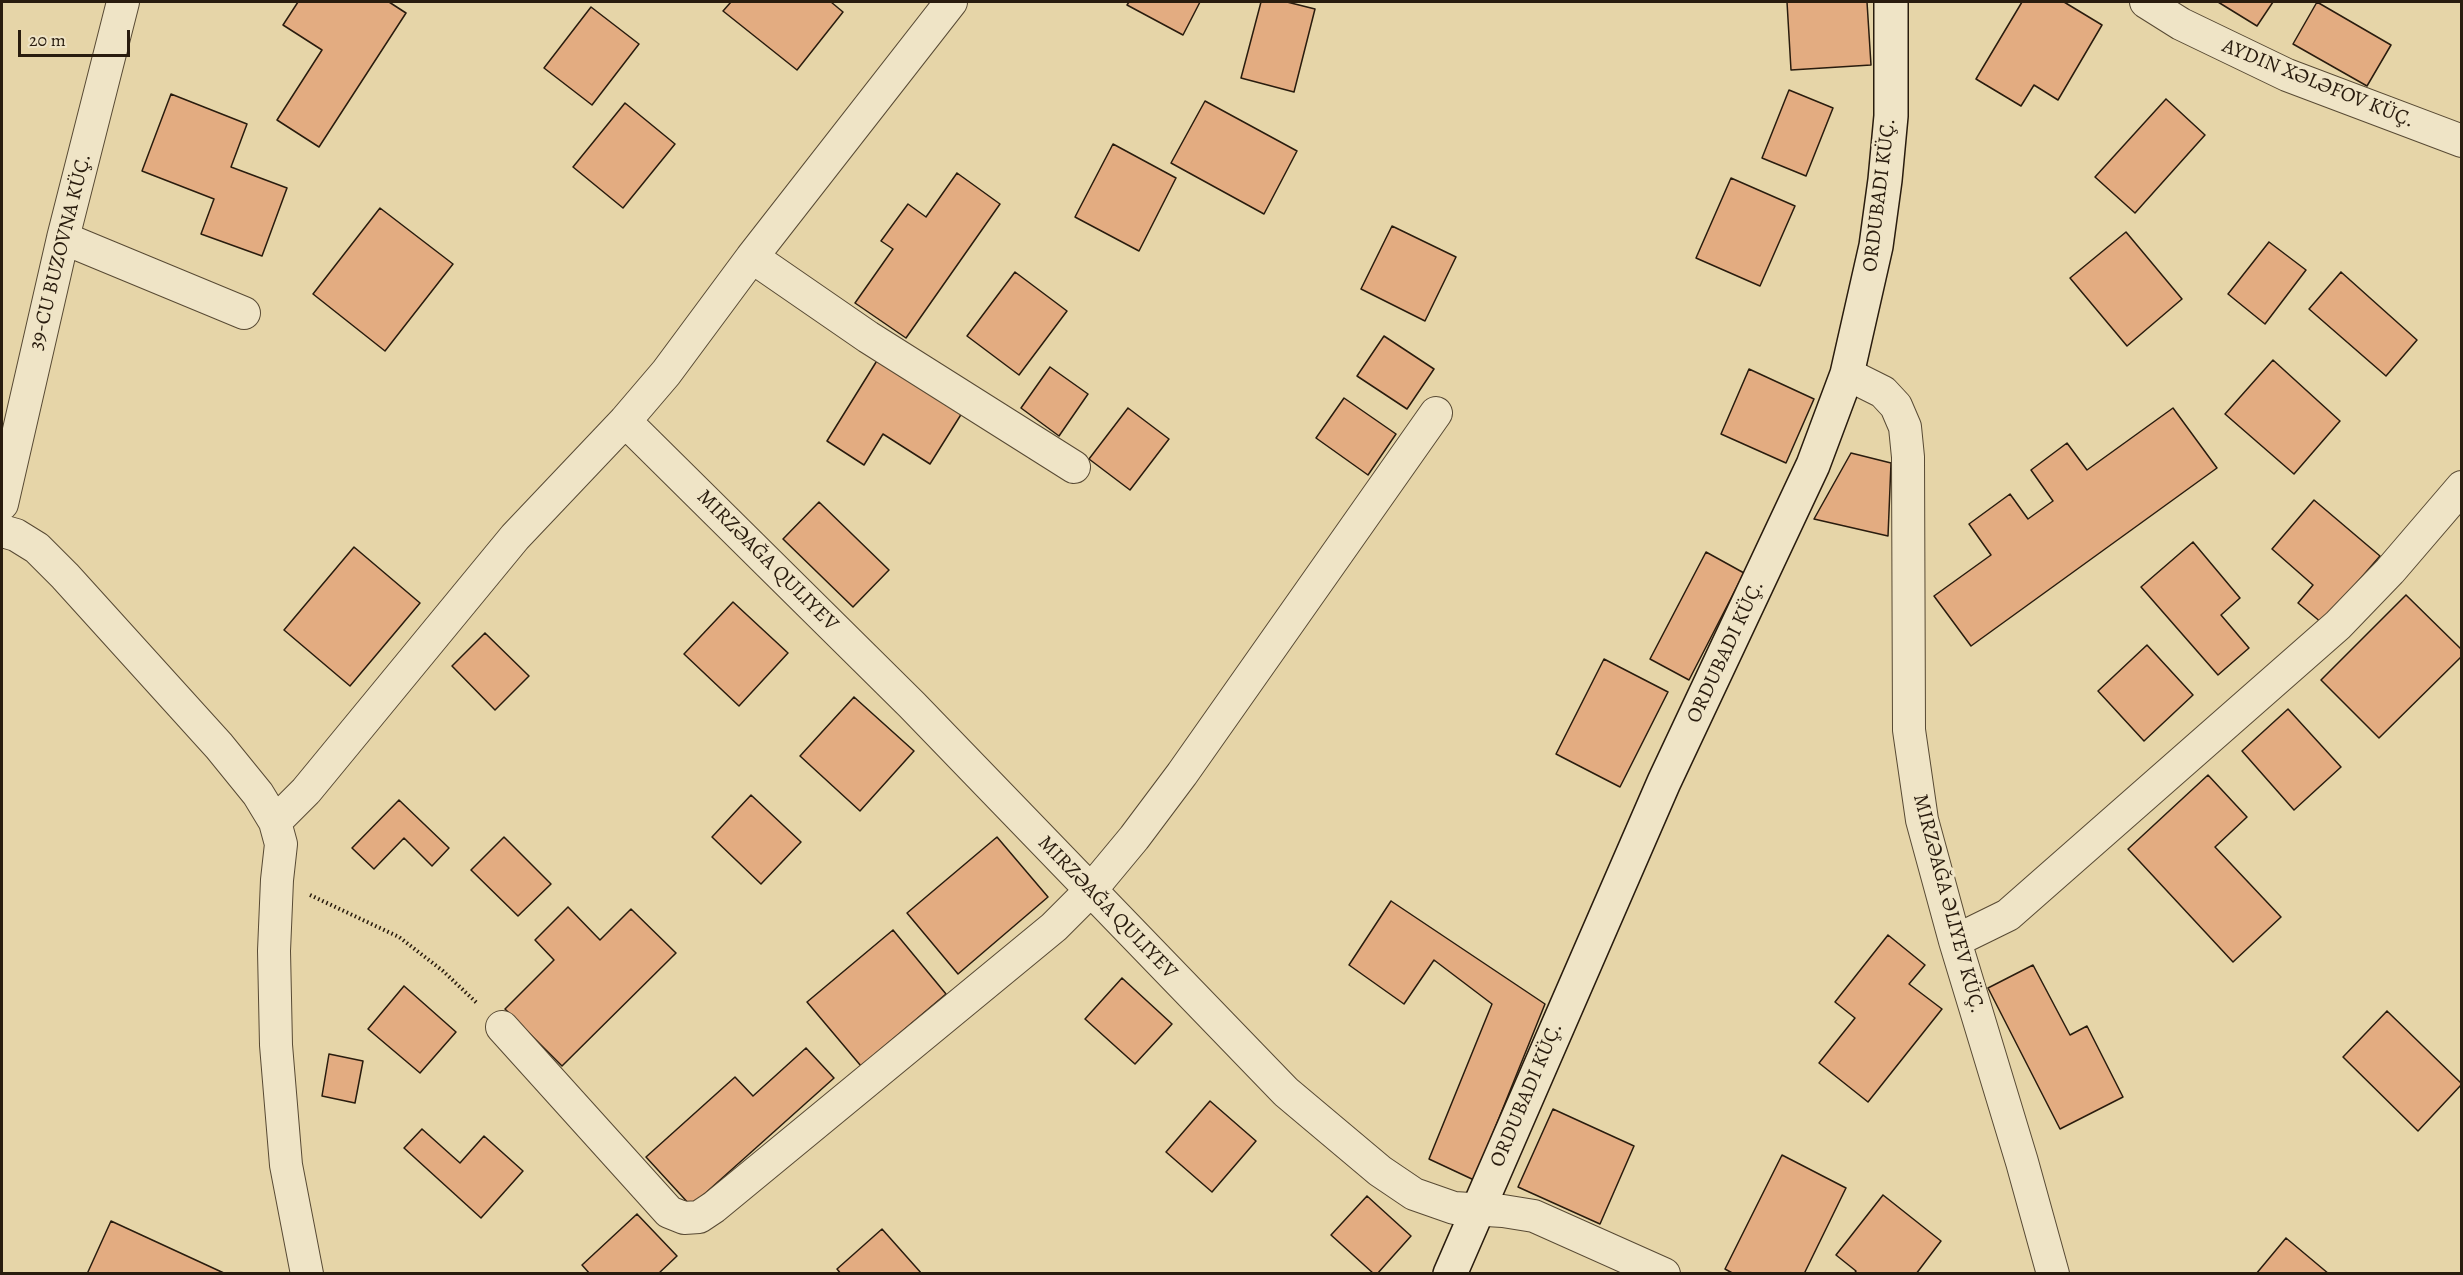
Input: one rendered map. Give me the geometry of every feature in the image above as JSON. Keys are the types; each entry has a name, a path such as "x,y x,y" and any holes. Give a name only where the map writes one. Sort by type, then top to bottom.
{"street":[{"name":"39-CU BUZOVNA KÜÇ.","path":"2,504 63,238 123,2"},
{"path":"275,822 306,791 515,537 625,421 666,373 752,257 951,2"},
{"name":"ORDUBADI KÜÇ.","path":"1450,1274 1664,782 1813,465 1847,374 1876,246 1885,180 1891,116 1891,2"},
{"path":"2146,2 2181,24 2287,75 2462,141"},
{"path":"63,238 244,313"},
{"path":"752,257 868,338 1074,467"},
{"name":"MIRZƏAĞA ƏLIYEV KÜÇ.","path":"1847,374 1883,392 1896,406 1905,427 1908,457 1909,730 1922,820 1954,941 2022,1162 2053,1274"},
{"path":"502,1027 669,1212 684,1218 699,1217 1054,927 1090,891 1134,838 1182,774 1436,413"},
{"name":"MIRZƏAĞA QULIYEV","path":"625,421 897,690 1286,1092 1355,1151 1414,1194 1454,1208 1503,1211 1534,1216 1664,1274"},
{"path":"1954,941 2008,915 2338,625 2390,571 2462,487"},
{"path":"2,531 16,535 36,548 65,576 219,746 258,794 275,822 281,844 277,880 274,987 282,1121 286,1165 307,1274"}],"path":[{"path":"277,880 399,937 443,971 502,1027"}],"building":[{"path":"298,2 389,2 406,13 319,147 277,120 322,50 283,25"},
{"path":"731,2 831,2 843,12 797,70 723,11"},
{"path":"1129,2 1200,2 1183,35 1127,5"},
{"path":"1261,2 1287,2 1315,9 1294,92 1241,78"},
{"path":"1787,2 1867,2 1871,65 1791,70"},
{"path":"2022,2 2064,2 2102,25 2058,100 2034,85 2021,106 1976,79"},
{"path":"2218,2 2273,2 2257,26"},
{"path":"2317,2 2391,45 2367,86 2293,44"},
{"path":"591,7 639,44 592,105 544,68"},
{"path":"1789,90 1833,108 1806,176 1762,158"},
{"path":"171,94 247,124 231,167 287,188 262,256 201,234 214,199 142,171"},
{"path":"2166,99 2205,135 2135,213 2095,177"},
{"path":"1205,101 1297,151 1264,214 1171,163"},
{"path":"625,103 675,144 623,208 573,167"},
{"path":"1113,144 1176,178 1139,251 1075,217"},
{"path":"957,173 1000,204 906,338 855,303 893,249 881,241 908,204 926,217"},
{"path":"1731,178 1795,206 1760,286 1696,258"},
{"path":"380,208 453,264 385,351 313,294"},
{"path":"1392,226 1456,257 1425,321 1361,289"},
{"path":"2126,232 2182,299 2127,346 2070,278"},
{"path":"2269,242 2306,270 2265,324 2228,294"},
{"path":"1015,272 1067,311 1019,375 967,336"},
{"path":"2341,272 2417,340 2386,376 2309,309"},
{"path":"1384,336 1434,369 1407,409 1357,376"},
{"path":"878,359 962,413 930,464 883,434 864,465 827,441"},
{"path":"2273,360 2340,421 2294,474 2225,414"},
{"path":"1050,367 1088,394 1059,436 1021,408"},
{"path":"1749,369 1814,399 1786,463 1721,434"},
{"path":"1344,398 1396,434 1368,475 1316,438"},
{"path":"1128,408 1169,439 1130,490 1089,459"},
{"path":"2173,408 2217,468 1971,646 1934,596 1991,555 1969,524 2010,494 2028,519 2053,501 2031,470 2067,443 2087,470"},
{"path":"1851,453 1891,463 1888,536 1814,519"},
{"path":"2314,500 2380,556 2322,623 2298,603 2313,585 2272,549"},
{"path":"819,502 889,570 853,607 783,539"},
{"path":"2193,542 2240,598 2221,615 2249,648 2218,675 2141,587"},
{"path":"354,547 420,603 350,686 284,630"},
{"path":"1706,552 1744,573 1689,680 1650,659"},
{"path":"2406,595 2462,650 2462,656 2379,738 2321,680"},
{"path":"733,602 788,653 739,706 684,654"},
{"path":"485,633 529,676 495,710 452,666"},
{"path":"2147,645 2193,695 2144,741 2098,691"},
{"path":"1604,659 1668,692 1620,787 1556,754"},
{"path":"854,697 914,751 860,811 800,756"},
{"path":"2288,709 2341,767 2294,810 2242,751"},
{"path":"2208,775 2247,817 2215,847 2281,917 2233,962 2128,849"},
{"path":"751,795 801,842 761,884 712,837"},
{"path":"399,800 449,848 432,866 404,838 374,869 352,848"},
{"path":"504,837 551,884 518,916 471,870"},
{"path":"997,837 1048,897 958,974 907,913"},
{"path":"1391,901 1545,1004 1474,1180 1429,1159 1492,1004 1434,960 1404,1004 1349,965"},
{"path":"568,907 600,940 631,909 676,953 562,1066 505,1009 554,960 535,940"},
{"path":"893,930 946,994 861,1066 807,1002"},
{"path":"1888,935 1925,965 1909,984 1942,1009 1868,1102 1819,1063 1855,1018 1835,1002"},
{"path":"2033,965 2070,1035 2087,1026 2123,1097 2060,1129 1988,988"},
{"path":"1122,978 1172,1024 1135,1064 1085,1019"},
{"path":"404,986 456,1032 420,1073 368,1029"},
{"path":"2387,1011 2462,1084 2418,1131 2343,1057"},
{"path":"806,1048 834,1078 691,1206 646,1157 735,1077 753,1096"},
{"path":"329,1054 363,1061 355,1103 322,1096"},
{"path":"1210,1101 1256,1141 1212,1192 1166,1152"},
{"path":"1553,1109 1634,1146 1600,1224 1518,1187"},
{"path":"422,1129 460,1163 484,1136 523,1171 481,1218 404,1148"},
{"path":"1782,1155 1846,1188 1804,1274 1734,1274 1725,1269"},
{"path":"1883,1195 1941,1241 1916,1274 1854,1274 1856,1271 1836,1255"},
{"path":"1367,1196 1411,1236 1377,1274 1374,1274 1331,1235"},
{"path":"637,1214 677,1256 658,1274 590,1274 582,1265"},
{"path":"111,1221 226,1274 87,1274"},
{"path":"882,1229 922,1274 841,1274 837,1269"},
{"path":"2286,1238 2329,1274 2256,1274"}]}
